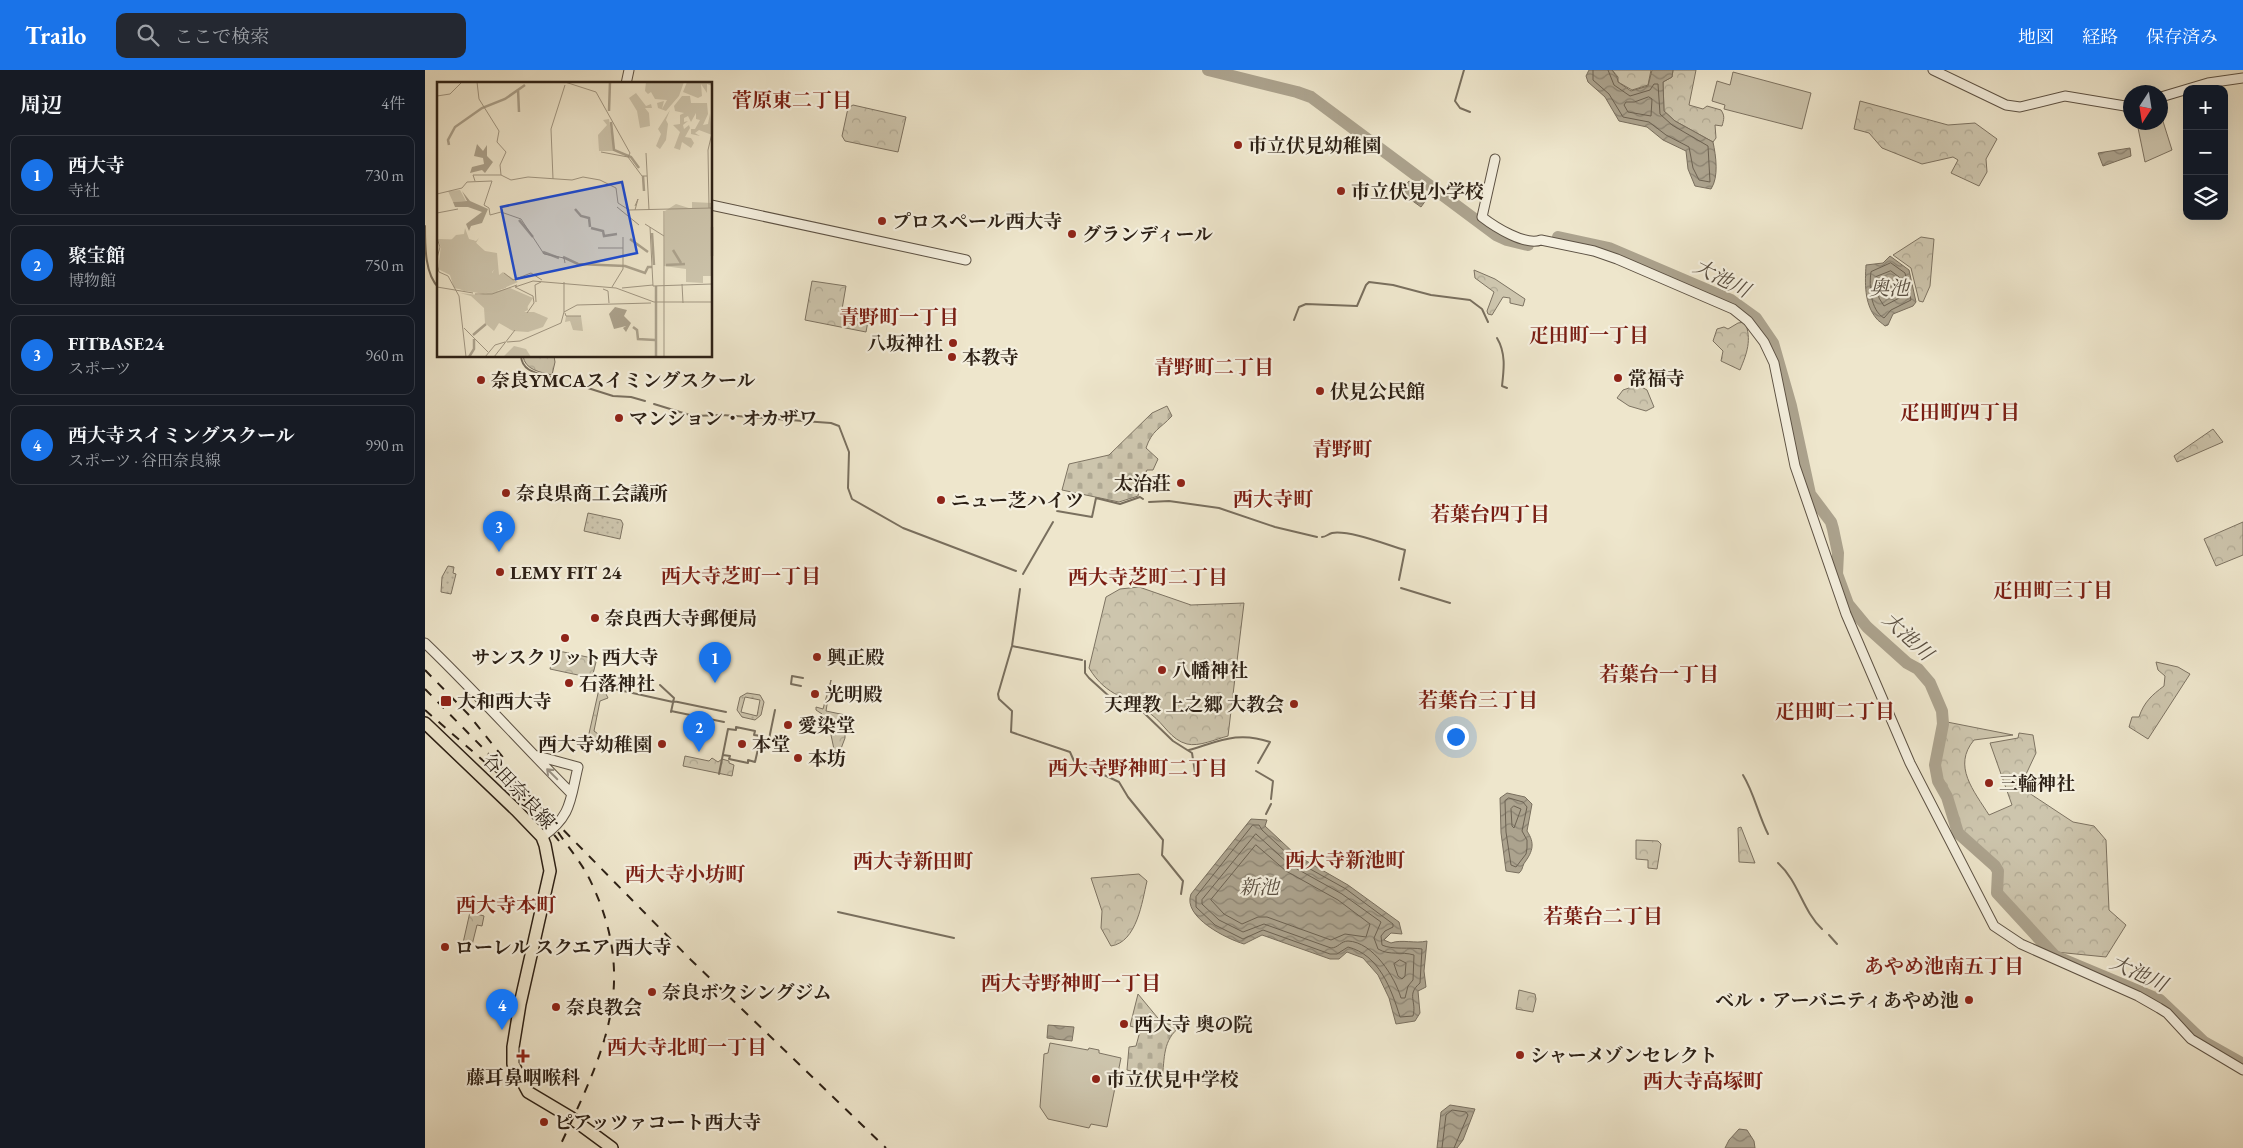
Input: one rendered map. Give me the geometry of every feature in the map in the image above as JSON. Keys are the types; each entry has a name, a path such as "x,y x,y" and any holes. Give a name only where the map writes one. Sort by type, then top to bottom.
{"main road":[{"name":"谷田奈良線","path":"425,723 542,837 548,851 550,871 520,1004 513,1047 513,1064 528,1092 573,1119 612,1148"}],"street":[{"path":"1933,70 2007,105 2019,107 2065,96 2123,106"},
{"path":"2168,95 2207,82 2243,78"},
{"path":"1495,159 1482,217 1495,227 1515,236 1595,251 1636,267 1733,309 1748,321 1764,342 1773,364 1795,466 1845,614 1910,763 1994,926 2021,944 2136,995 2159,1008 2167,1013 2191,1038 2243,1070"},
{"path":"713,205 966,260"},
{"path":"425,643 491,708 571,794"},
{"path":"534,755 578,767 567,814 553,830 542,837"}],"green space":[{"path":"1612,70 1651,70 1648,85 1632,90 1618,82 1618,77"},
{"path":"1673,70 1696,70 1689,105 1703,109 1707,106 1721,110 1724,118 1722,126 1715,125 1716,138 1713,142 1675,121 1664,111 1663,82 1672,77"},
{"path":"1733,72 1811,93 1802,129 1724,109 1725,105 1712,101 1717,81 1730,85"},
{"path":"1860,101 1948,125 1975,123 1997,139 1986,159 1987,172 1979,186 1951,173 1958,160 1953,157 1922,164 1882,148 1869,133 1854,129"},
{"path":"853,105 906,117 898,152 845,141 842,136 848,108"},
{"path":"2138,130 2166,130 2172,150 2145,162"},
{"path":"1921,237 1934,239 1930,286 1923,302 1919,301 1911,268 1893,255"},
{"path":"1474,270 1495,279 1525,299 1523,306 1510,303 1510,298 1503,297 1492,315 1488,314 1487,311 1494,292 1475,278"},
{"path":"812,281 846,286 841,315 868,321 866,332 805,320"},
{"path":"1745,322 1748,346 1740,370 1721,361 1723,351 1713,341 1717,329 1724,327 1728,329 1738,323"},
{"path":"523,358 554,358 552,375 530,367"},
{"path":"1638,385 1647,390 1654,407 1646,411 1629,406 1617,398 1623,390"},
{"path":"1167,406 1172,416 1154,433 1148,442 1146,448 1158,459 1153,470 1147,470 1141,482 1138,496 1119,502 1062,490 1069,464 1109,455 1152,413"},
{"path":"2213,429 2223,442 2177,462 2174,456"},
{"path":"588,513 621,520 623,524 620,539 584,531"},
{"path":"2243,522 2243,555 2216,566 2204,539"},
{"path":"448,566 454,567 453,573 456,574 451,594 441,592 442,577"},
{"name":"八幡神社","path":"1139,587 1191,605 1244,603 1228,736 1192,745 1181,742 1152,715 1103,685 1089,668 1106,597 1120,589"},
{"path":"554,650 592,658 596,662 592,678 550,669"},
{"path":"2156,662 2178,667 2190,674 2148,739 2129,727 2132,717 2139,717 2149,699 2164,686 2165,676 2158,670"},
{"path":"831,680 826,711 850,716 845,723 845,738 839,754 839,764 833,765 834,758 831,753 835,754 831,735 833,727 826,725 822,729 819,722 823,719 822,714 816,710 816,707 823,709"},
{"path":"599,689 605,692 608,698 600,701 594,731 601,736 590,739 588,738"},
{"path":"747,693 760,695 764,702 761,715 755,720 742,717 737,710 740,697","holes":["745,697 760,700 757,716 741,712"]},
{"path":"1947,722 2013,735 1974,740 1965,759 1965,769 1972,788 1989,815 2012,805 1990,743 2018,738 2019,733 2033,735 2036,753 2020,787 2073,822 2094,826 2106,840 2109,910 2126,925 2106,957 2056,952 2002,894 1998,865 1960,831 1939,768"},
{"path":"685,756 709,761 712,758 718,762 722,759 729,761 729,763 734,765 732,776 683,766"},
{"path":"1741,827 1755,863 1739,862 1738,828"},
{"path":"1636,840 1658,841 1661,844 1657,869 1648,868 1648,860 1636,859"},
{"path":"1139,874 1147,881 1137,920 1127,937 1120,943 1111,946 1101,928 1102,911 1091,878"},
{"path":"470,912 484,916 482,926 477,925 472,945 463,943"},
{"path":"1519,990 1535,994 1536,999 1533,1012 1516,1009"},
{"path":"1138,994 1162,1023 1181,1026 1167,1043 1162,1079 1127,1070 1129,1047 1136,1046 1139,1035 1137,1028 1130,1026"},
{"path":"1050,1043 1088,1050 1089,1048 1099,1050 1099,1053 1121,1058 1107,1127 1091,1124 1089,1128 1048,1119 1040,1107 1044,1054 1048,1053"}],"water":[{"path":"1589,70 1612,70 1618,82 1631,91 1648,86 1652,70 1673,70 1672,77 1663,82 1664,111 1675,121 1713,142 1716,173 1711,189 1695,186 1688,169 1686,151 1663,140 1647,127 1619,121 1605,97 1588,82 1586,76"},
{"path":"2130,148 2131,156 2103,166 2098,153"},
{"path":"1409,181 1429,196 1421,207 1400,192"},
{"name":"奥池","path":"1890,256 1909,270 1916,302 1913,306 1893,314 1888,325 1885,326 1877,319 1869,306 1866,286 1866,265 1883,263"},
{"path":"1507,793 1525,797 1532,804 1527,831 1532,847 1519,873 1506,871 1501,833 1500,798"},
{"name":"新池","path":"1251,819 1267,820 1265,826 1296,855 1348,885 1399,922 1402,934 1391,933 1384,940 1391,943 1427,941 1424,971 1426,987 1418,991 1420,1013 1415,1021 1396,1024 1389,998 1378,975 1363,958 1347,952 1339,959 1330,959 1262,935 1244,944 1217,932 1199,919 1190,903 1191,894"},
{"path":"1048,1025 1074,1027 1072,1041 1047,1038"},
{"path":"1450,1105 1475,1109 1463,1140 1457,1148 1437,1148 1441,1112"},
{"path":"1739,1129 1747,1130 1754,1141 1755,1148 1725,1148 1729,1140"}],"waterway":[{"name":"大池川","path":"1208,70 1311,97 1496,235 1528,245"},
{"path":"1464,70 1455,101 1460,108 1470,112"},
{"path":"425,226 428,268 437,286"},
{"name":"大池川","path":"1558,237 1609,248 1731,300 1756,318 1773,343 1791,406 1810,494 1831,522 1838,553 1837,574 1848,604 1867,627 1907,663 1918,669 1930,683 1942,711 1943,724 1935,765 1938,781 1947,797 1958,833 1995,866 1998,871 1997,893 2055,956 2160,1000 2204,1042 2243,1064"},
{"path":"1294,320 1299,307 1306,304 1357,306 1369,282 1393,285 1431,295 1470,300 1482,309 1488,322"},
{"path":"1497,338 1503,355 1502,386 1507,388"},
{"path":"521,358 524,365 531,371 551,377"},
{"path":"572,383 613,396 631,397 645,401"},
{"path":"654,404 693,416 722,415 831,423 839,426 849,452 848,488 852,499 903,528 1016,571"},
{"path":"1057,511 1092,517 1096,498 1120,504 1140,497 1143,499"},
{"path":"1149,502 1169,501 1219,508 1275,527 1317,537"},
{"path":"1023,574 1053,522"},
{"path":"1322,537 1332,533 1348,534 1369,538 1405,550 1399,580"},
{"path":"1401,588 1450,603"},
{"path":"1020,589 1012,646 998,694 999,699 1012,711 1011,732 1070,752 1074,761 1119,782 1128,797 1163,840 1162,855 1183,881 1181,894"},
{"path":"1012,646 1082,660"},
{"path":"1085,661 1085,673 1111,698 1143,712 1173,741 1192,753 1195,772"},
{"path":"603,675 619,678"},
{"path":"606,675 601,686 673,702"},
{"path":"801,686 791,684 792,676 803,678"},
{"path":"660,685 674,698 671,712"},
{"path":"673,701 726,712"},
{"path":"769,739 775,710"},
{"path":"671,711 724,722"},
{"path":"719,774 728,729 736,730 736,727 755,731 754,735 761,736 755,762 748,760 748,763 729,759 730,756 723,755"},
{"path":"1189,750 1238,737 1248,737 1270,742 1258,763"},
{"path":"1256,771 1273,781 1271,799"},
{"path":"1743,775 1768,834"},
{"path":"1266,814 1271,804"},
{"path":"1778,863 1791,879 1810,913 1822,929"},
{"path":"838,912 954,938"},
{"path":"1829,935 1837,944"}],"railway":[{"path":"425,670 468,714 505,760"},
{"path":"425,689 691,960 886,1148"},
{"path":"425,710 502,777 537,813 559,841"},
{"path":"558,832 588,876 604,914 612,949 614,983 610,1015 602,1047 590,1080 559,1148"}],"place":[{"name":"市立伏見幼稚園","path":"1238,145"},
{"name":"市立伏見小学校","path":"1341,191"},
{"name":"プロスペール西大寺","path":"882,221"},
{"name":"グランディール","path":"1072,234"},
{"name":"八坂神社","path":"953,343"},
{"name":"本教寺","path":"952,357"},
{"name":"常福寺","path":"1618,378"},
{"name":"奈良YMCAスイミングスクール","path":"481,380"},
{"name":"伏見公民館","path":"1320,391"},
{"name":"マンション・オカザワ","path":"619,418"},
{"name":"太治荘","path":"1181,483"},
{"name":"奈良県商工会議所","path":"506,493"},
{"name":"ニュー芝ハイツ","path":"941,500"},
{"name":"FITBASE24","path":"499,552"},
{"name":"LEMY FIT 24","path":"500,572"},
{"name":"奈良西大寺郵便局","path":"595,618"},
{"name":"サンスクリット西大寺","path":"565,638"},
{"name":"興正殿","path":"817,657"},
{"name":"八幡神社","path":"1162,670"},
{"name":"石落神社","path":"569,683"},
{"name":"西大寺","path":"715,683"},
{"name":"光明殿","path":"815,694"},
{"name":"大和西大寺","path":"446,701"},
{"name":"天理教 上之郷 大教会","path":"1294,704"},
{"name":"愛染堂","path":"788,725"},
{"name":"西大寺幼稚園","path":"662,744"},
{"name":"本堂","path":"742,744"},
{"name":"聚宝館","path":"699,752"},
{"name":"本坊","path":"798,758"},
{"name":"三輪神社","path":"1989,783"},
{"name":"ローレル スクエア 西大寺","path":"445,947"},
{"name":"奈良ボクシングジム","path":"652,992"},
{"name":"ベル・アーバニティあやめ池","path":"1969,1000"},
{"name":"奈良教会","path":"556,1007"},
{"name":"西大寺 奥の院","path":"1124,1024"},
{"name":"西大寺スイミングスクール","path":"502,1030"},
{"name":"シャーメゾンセレクト","path":"1520,1055"},
{"name":"藤耳鼻咽喉科","path":"523,1056"},
{"name":"市立伏見中学校","path":"1096,1079"},
{"name":"ピアッツァコート西大寺","path":"544,1122"}],"district":[{"name":"菅原東二丁目","path":"792,100"},
{"name":"青野町一丁目","path":"899,317"},
{"name":"疋田町一丁目","path":"1589,335"},
{"name":"青野町二丁目","path":"1214,367"},
{"name":"疋田町四丁目","path":"1960,412"},
{"name":"青野町","path":"1342,449"},
{"name":"西大寺町","path":"1273,499"},
{"name":"若葉台四丁目","path":"1490,514"},
{"name":"西大寺芝町一丁目","path":"741,576"},
{"name":"西大寺芝町二丁目","path":"1148,577"},
{"name":"疋田町三丁目","path":"2053,590"},
{"name":"若葉台一丁目","path":"1659,674"},
{"name":"若葉台三丁目","path":"1478,700"},
{"name":"疋田町二丁目","path":"1835,711"},
{"name":"西大寺野神町二丁目","path":"1138,768"},
{"name":"西大寺新池町","path":"1345,860"},
{"name":"西大寺新田町","path":"913,861"},
{"name":"西大寺小坊町","path":"685,874"},
{"name":"西大寺本町","path":"506,905"},
{"name":"若葉台二丁目","path":"1603,916"},
{"name":"あやめ池南五丁目","path":"1944,966"},
{"name":"西大寺野神町一丁目","path":"1071,983"},
{"name":"西大寺北町一丁目","path":"687,1047"},
{"name":"西大寺高塚町","path":"1703,1081"}]}
